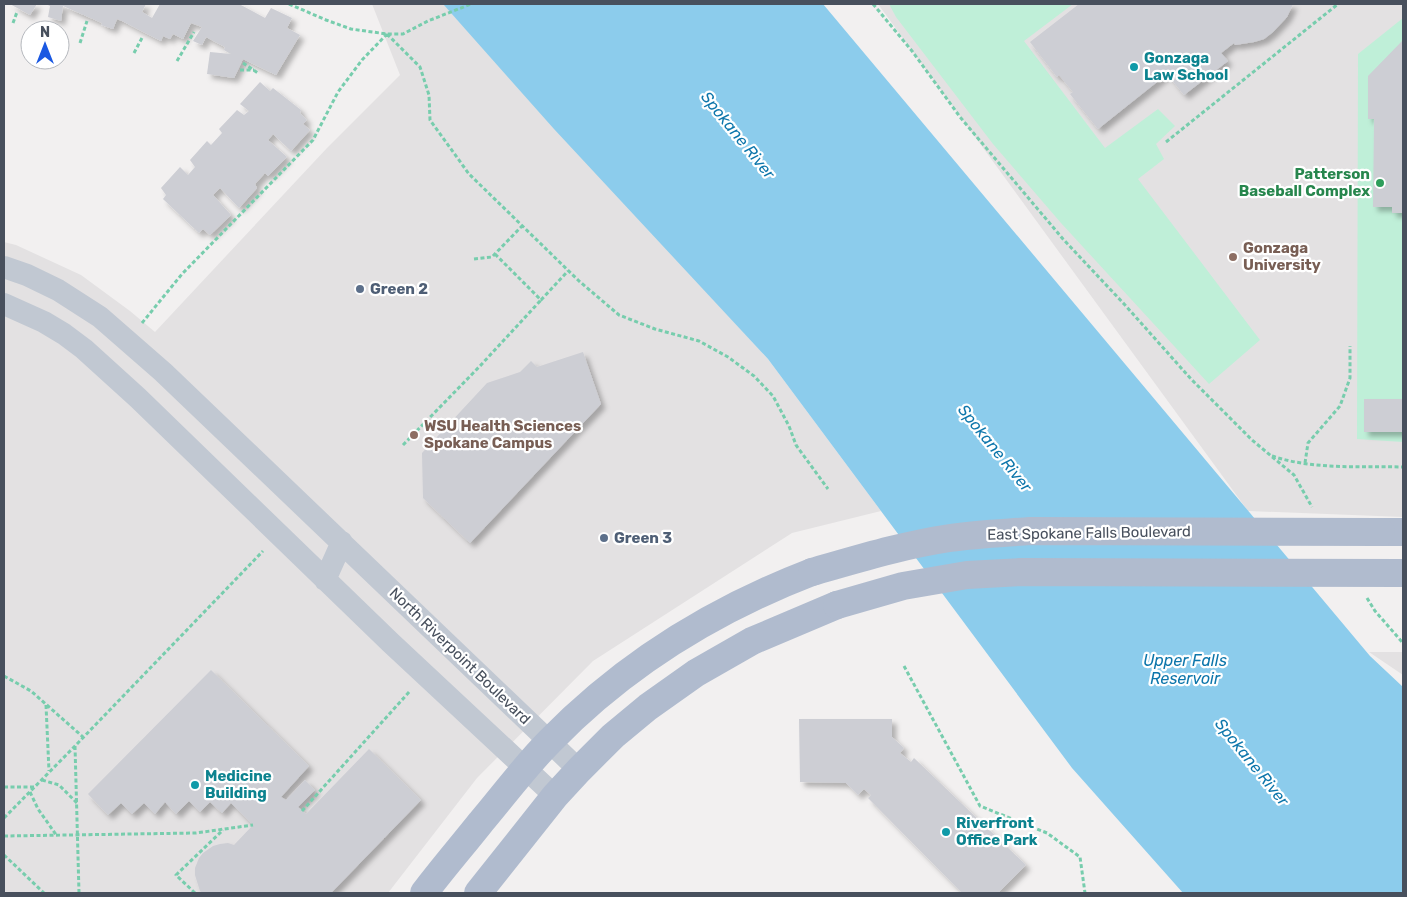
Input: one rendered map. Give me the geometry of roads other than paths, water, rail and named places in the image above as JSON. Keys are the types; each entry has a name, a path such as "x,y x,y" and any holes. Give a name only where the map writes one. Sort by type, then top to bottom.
{"main road":[{"name":"East Spokane Falls Boulevard","path":"424,893 549,742 602,693 639,663 709,620 749,598 812,572 912,545 992,533 1392,532"},
{"path":"478,893 555,796 613,736 648,707 696,673 752,641 837,605 903,586 967,575 1022,572 1403,573"}],"street":[{"name":"North Riverpoint Boulevard","path":"4,267 27,275 58,290 100,317 163,372 579,770"},
{"path":"4,304 64,334 84,349 138,398 325,580 555,796"},
{"path":"138,398 163,372"},
{"path":"325,580 342,542"}],"water":[{"name":"Upper Falls Reservoir","path":"443,4 823,4 1370,656 1403,687 1403,893 1183,893 1072,768 768,359 554,129"}],"place":[{"name":"Gonzaga Law School","path":"1134,67"},
{"name":"Patterson Baseball Complex","path":"1380,183"},
{"name":"Gonzaga University","path":"1233,257"},
{"name":"Green 2","path":"360,289"},
{"name":"WSU Health Sciences Spokane Campus","path":"414,435"},
{"name":"Green 3","path":"604,538"},
{"name":"Medicine Building","path":"195,785"},
{"name":"Riverfront Office Park","path":"946,832"}],"water label":[{"name":"Spokane River","path":"738,135"},
{"name":"Spokane River","path":"995,448"},
{"name":"Spokane River","path":"1252,762"}]}
